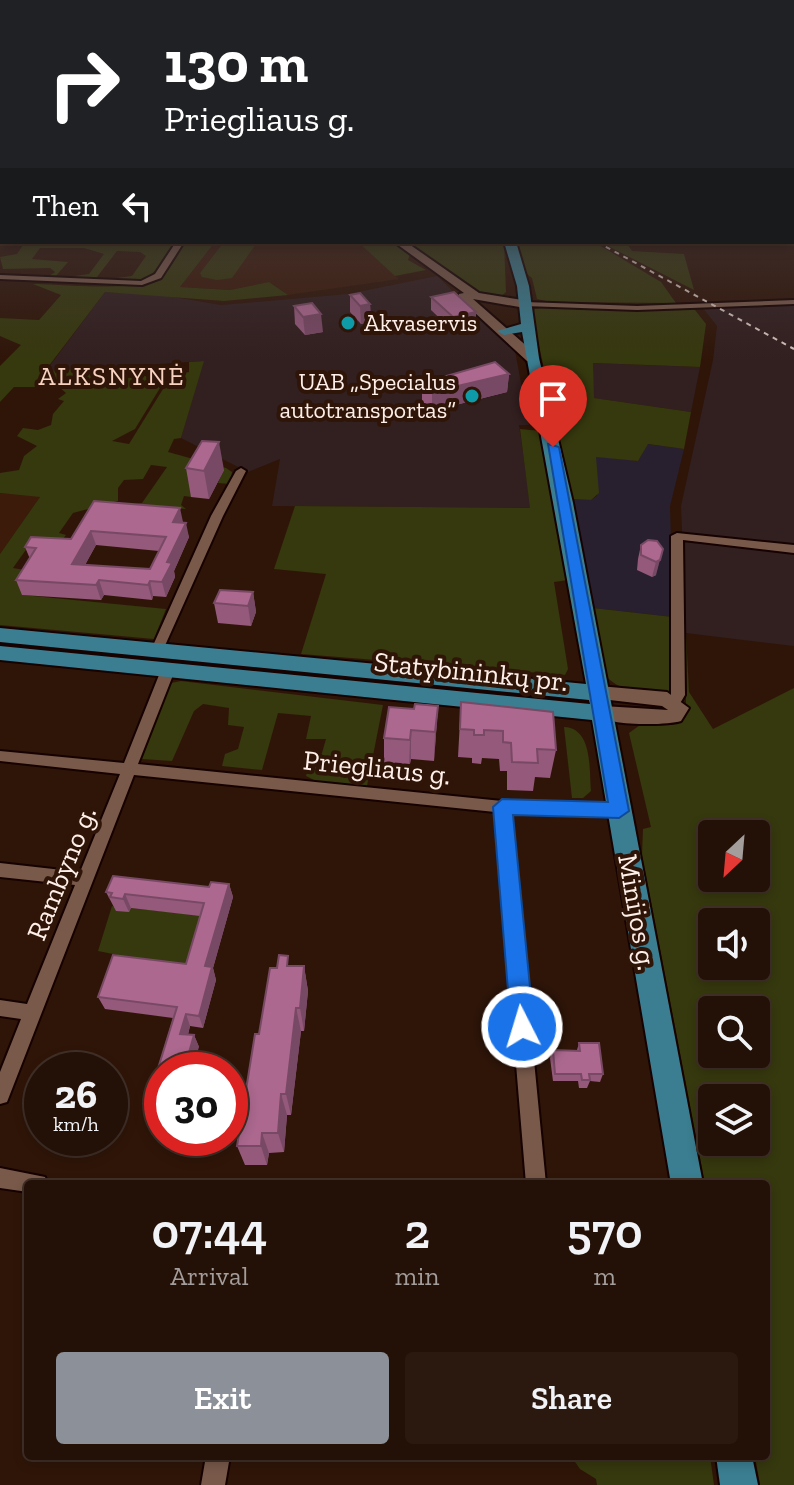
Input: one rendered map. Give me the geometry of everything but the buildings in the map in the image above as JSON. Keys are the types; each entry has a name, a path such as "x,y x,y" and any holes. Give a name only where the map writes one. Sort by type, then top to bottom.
{"main road":[{"name":"Minijos g.","path":"510,244 521,328 532,358"},
{"name":"Minijos g.","path":"518,303 532,358 601,703 686,1180"},
{"path":"504,331 521,328"},
{"name":"Statybininkų pr.","path":"0,635 157,650 240,667 601,703"},
{"name":"Statybininkų pr.","path":"0,653 168,670 240,667"},
{"path":"735,1460 739,1485"}],"street":[{"path":"0,277 142,283 158,276 179,244"},
{"path":"402,244 451,280 481,297 518,303"},
{"path":"451,280 466,299 532,358"},
{"path":"466,299 637,308 794,302"},
{"path":"157,650 217,516 241,471"},
{"path":"674,702 678,695 677,536 794,549"},
{"name":"Rambyno g.","path":"0,1095 168,670"},
{"name":"Statybininkų pr.","path":"601,703 667,718 678,713 674,702"},
{"name":"Priegliaus g.","path":"0,756 502,807 619,811"},
{"path":"502,807 536,1180"},
{"path":"0,870 86,879"},
{"path":"0,1008 34,1013"},
{"path":"0,1178 24,1182"},
{"path":"213,1485 217,1460"}],"shaded area":[{"path":"24,244 174,244 150,276 133,281 109,279 132,276 146,256 140,252 117,251 97,277 100,278 67,277 89,274 104,254 84,248 40,248 32,259 68,262 55,277 48,277 55,272 50,268 3,269 0,257 17,254"},
{"path":"184,244 213,244 180,287 230,290 269,282 288,295 224,301 105,292 45,371 115,367 128,378 145,376 159,381 160,388 135,429 112,441 129,444 171,376 189,372 189,362 204,361 181,438 174,439 168,452 226,468 232,472 230,484 218,483 223,470 191,497 184,496 181,505 186,509 126,505 142,503 167,467 151,465 143,479 124,480 118,488 118,501 73,513 59,533 66,535 62,540 30,544 13,568 36,572 23,595 166,609 154,639 0,625 0,554 40,497 0,493 0,473 19,470 24,456 37,446 17,436 23,428 38,430 51,425 53,414 64,401 58,399 66,393 59,387 14,387 0,402 0,366 21,345 0,336 0,318 39,320 61,295 33,284 123,286 156,280 168,270"},
{"path":"213,244 360,244 399,279 288,295 269,282 230,290 180,287"},
{"path":"222,244 256,244 232,278 217,280 202,277 200,273"},
{"path":"360,244 393,244 410,254 408,260 426,270 395,276"},
{"path":"411,244 504,244 506,292 500,297 478,294"},
{"path":"517,244 597,244 661,282 676,303 550,302 537,299 532,278 523,271"},
{"path":"604,244 627,244 632,251 684,254 694,290"},
{"path":"437,276 515,351 529,425 519,425 531,508 272,506 280,459 248,472 181,438 203,361 45,372 105,292 156,294 221,305 348,294"},
{"path":"794,303 794,646 686,633 681,506 713,360 717,326 702,307"},
{"path":"688,307 695,310 706,324 700,367 593,363 594,398 691,412 684,449 648,444 638,461 596,457 599,493 591,500 572,499 532,313 535,309"},
{"path":"593,363 700,367 691,412 593,398"},
{"path":"520,429 541,431 568,580 554,582 568,669 565,675 301,654 326,574 274,569 295,506 530,508"},
{"path":"647,444 684,449 670,506 673,617 593,608 572,499 591,500 597,496 595,456 638,461"},
{"path":"0,493 41,496 0,554"},
{"path":"593,608 673,617 673,684 669,692 636,692 619,686 607,677"},
{"path":"686,633 689,692 713,729 794,688 794,1485 760,1485 756,1460 770,1460 770,1180 704,1180 700,1156 770,1156 770,1084 698,1084 698,1147 642,855 643,829 651,827 629,733 640,725 639,720 673,723 686,717"},
{"path":"0,639 239,666 236,670 0,649"},
{"path":"328,675 423,680 578,700 573,703 323,678"},
{"path":"181,681 383,705 367,786 318,782 306,776 311,759 322,753 326,739 306,739 311,716 278,713 262,770 222,766 225,754 238,749 244,727 228,725 229,708 203,704 194,711 172,761 142,759 171,683"},
{"path":"564,727 580,734 588,752 591,791 583,798 572,798"},
{"path":"112,906 129,912 131,908 208,916 190,976 172,966 98,951"},
{"path":"574,1460 711,1460 714,1485 597,1485 596,1479 580,1469"}],"railway":[{"path":"601,244 794,349"}],"place":[{"name":"Akvaservis","path":"348,323"},
{"name":"UAB „Specialus autotransportas“","path":"472,396"}],"district":[{"name":"ALKSNYNĖ","path":"112,376"}],"route":[{"path":"522,1027 502,807 619,811 553,447"}]}
